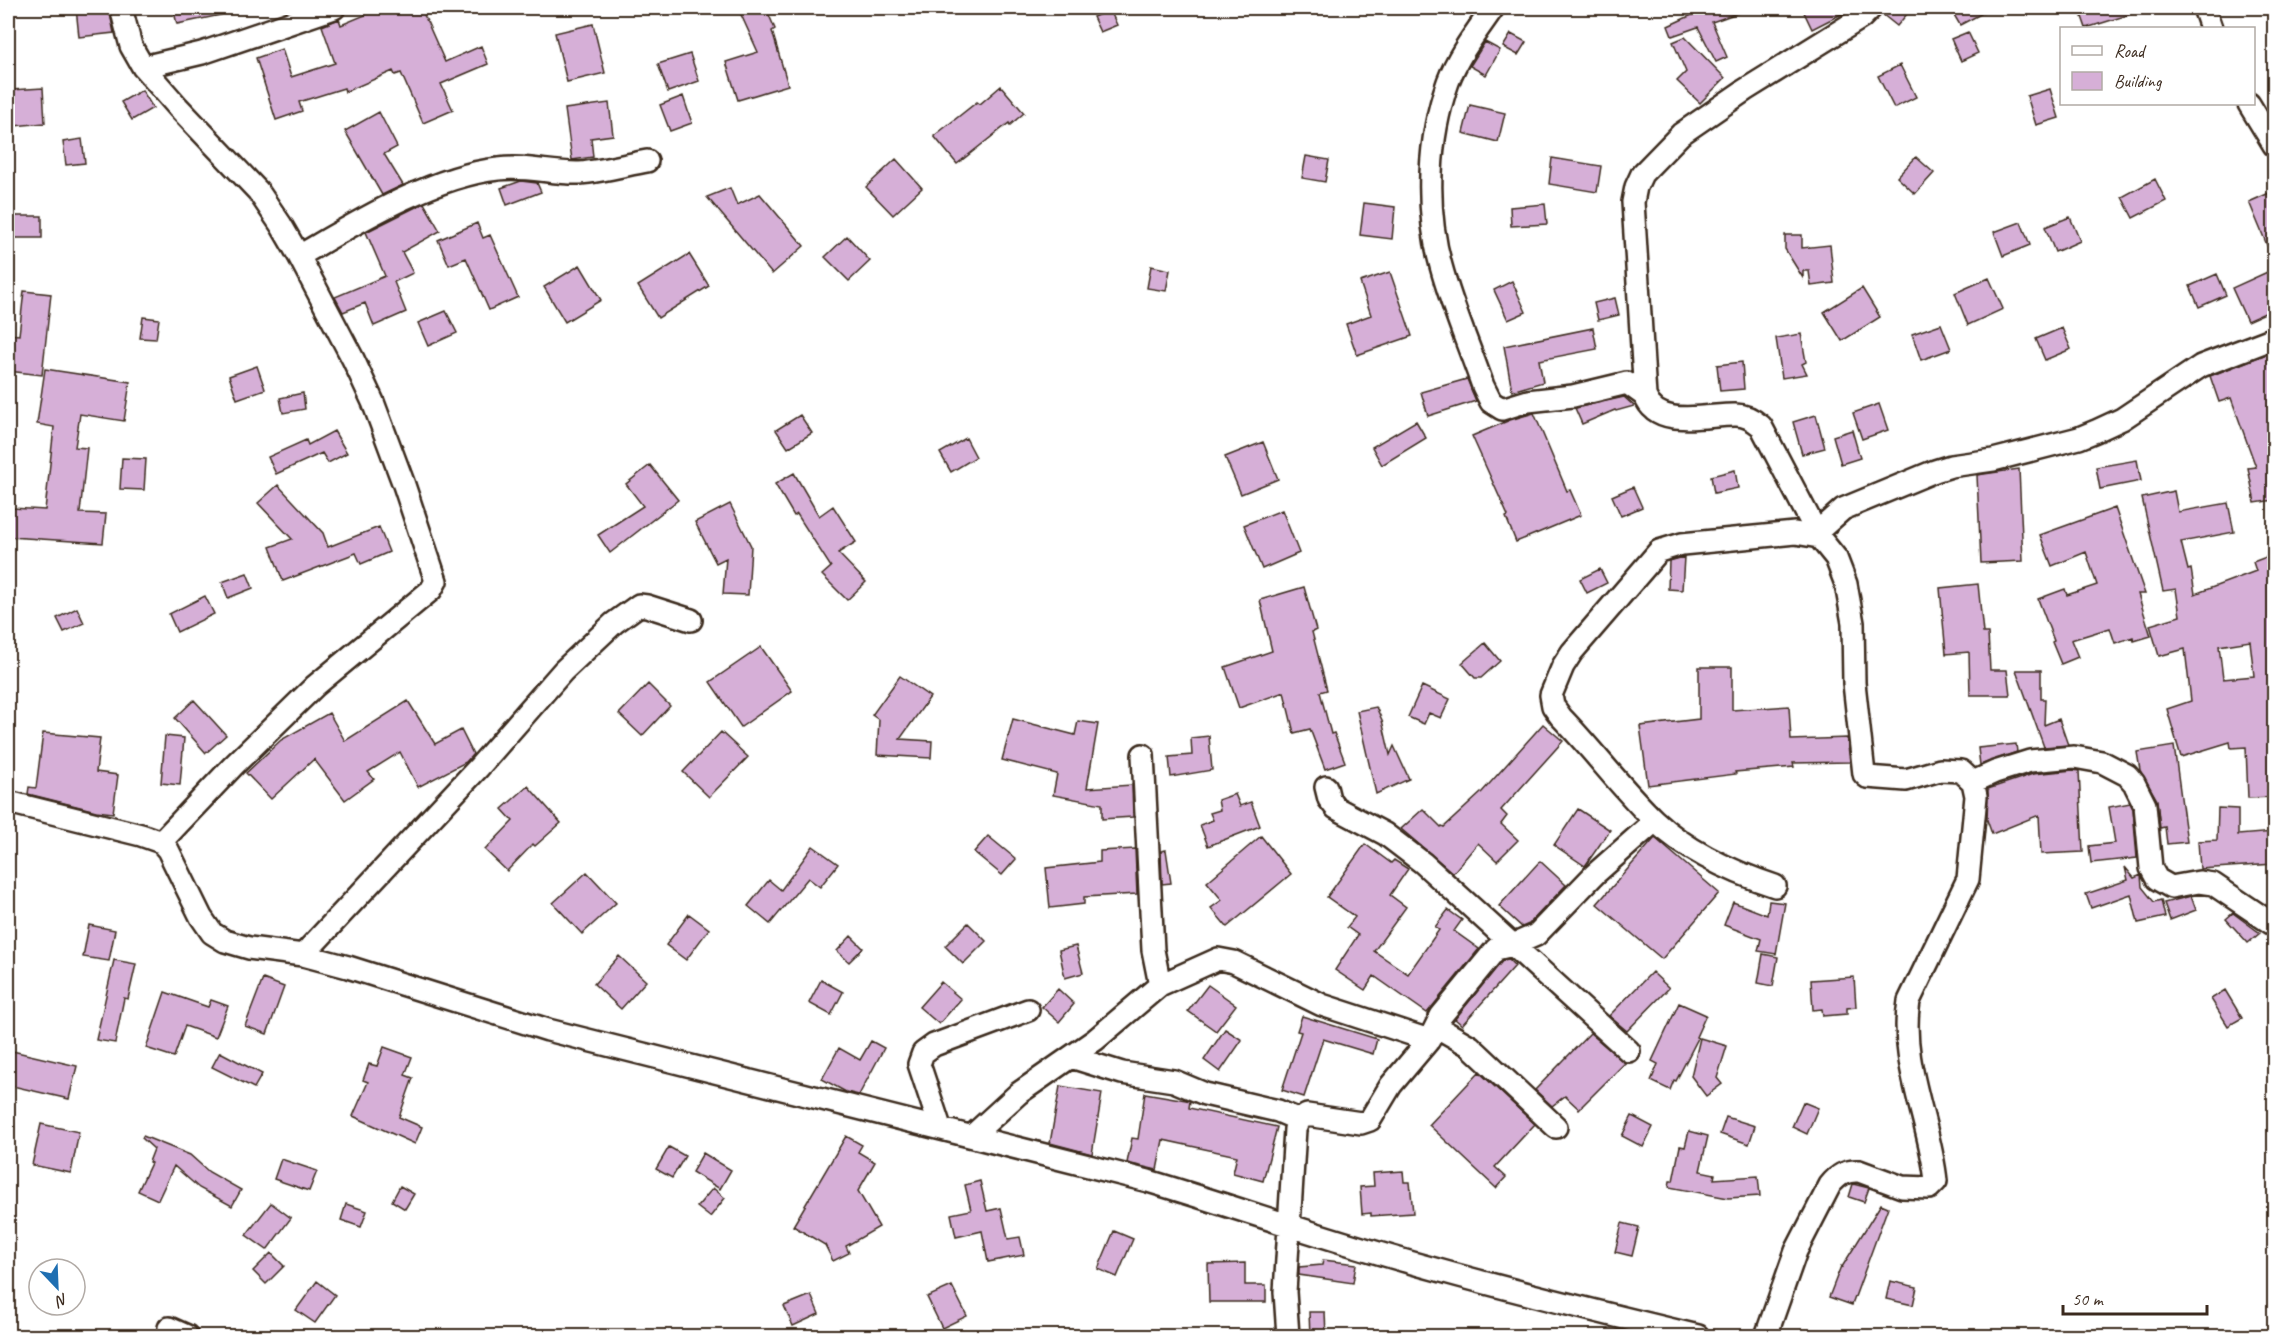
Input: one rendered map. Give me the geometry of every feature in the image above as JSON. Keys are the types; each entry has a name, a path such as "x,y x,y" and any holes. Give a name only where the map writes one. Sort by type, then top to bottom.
{"street":[{"path":"120,8 131,46 143,67 258,191 299,256 373,402 436,581 431,590 315,686 234,765 161,842"},
{"path":"143,67 214,49 334,8"},
{"path":"1493,8 1469,43 1449,80 1437,120 1432,156 1432,201 1436,247 1441,268 1483,387 1491,402 1502,408 1528,401 1573,396 1627,383 1645,396"},
{"path":"1766,1336 1796,1251 1826,1193 1837,1177 1852,1171 1859,1171 1912,1189 1929,1188 1936,1181 1910,1056 1906,1018 1909,1001 1968,879 1976,796 1972,782 1961,771 1940,770 1900,781 1868,777 1864,774 1855,705 1855,641 1846,585 1836,558 1817,535 1767,435 1758,423 1736,415 1690,419 1652,409 1645,396 1633,202 1642,174 1681,134 1745,90 1861,18 1871,8"},
{"path":"2204,8 2211,27"},
{"path":"2250,105 2274,145"},
{"path":"299,256 400,202 437,185 471,174 500,168 580,173 648,161"},
{"path":"1817,535 1843,509 1943,469 1993,460 2087,435 2122,419 2201,366 2274,338"},
{"path":"1775,886 1718,863 1655,821 1554,706 1551,695 1563,666 1572,652 1659,551 1682,544 1795,533 1817,535"},
{"path":"303,955 479,767 563,671 614,623 639,605 691,620"},
{"path":"1143,755 1153,950 1160,985"},
{"path":"1972,782 2030,761 2074,757 2102,762 2127,775 2134,783 2145,805 2151,868 2157,879 2171,887 2205,882 2214,884 2274,925"},
{"path":"1326,787 1329,799 1336,808 1385,834 1413,856 1629,1052"},
{"path":"8,802 161,842 172,855 201,917 212,933 236,945 303,955 348,967 548,1030 1148,1181 1291,1227 1437,1270 1698,1336"},
{"path":"1288,1336 1285,1292 1291,1227 1295,1129 1299,1120 1307,1115 1357,1123 1368,1121 1391,1085 1433,1033 1441,1016 1496,949 1513,945 1536,934 1595,874 1655,821"},
{"path":"972,1136 1019,1093 1117,1022 1160,985 1204,964 1225,958 1323,1005 1433,1033 1470,1046 1556,1127"},
{"path":"940,1127 919,1064 923,1053 943,1042 1028,1010"},
{"path":"1071,1057 1106,1069 1174,1081 1205,1094 1278,1111 1299,1120"}],"building":[{"path":"76,8 109,8 114,33 79,37"},
{"path":"173,8 220,8 221,15 177,24"},
{"path":"367,8 421,8 445,62 481,46 488,64 441,84 453,110 423,123 401,73 395,75 393,71 345,92 344,88 299,102 302,111 276,120 256,58 282,49 291,77 335,63 322,26 339,19 341,25 370,13"},
{"path":"738,8 766,8 775,29 772,31 788,85 738,100 726,62 758,52"},
{"path":"1707,8 1746,8 1746,10 1712,22 1727,57 1716,62 1698,27 1672,36 1668,26"},
{"path":"1802,8 1853,8 1812,29"},
{"path":"1883,8 1912,8 1897,26 1882,14"},
{"path":"1950,8 1992,8 1960,25"},
{"path":"2079,8 2141,8 2141,11 2086,27"},
{"path":"1110,10 1117,25 1100,32 1093,17"},
{"path":"593,24 605,73 567,82 555,33"},
{"path":"1968,32 1978,53 1961,61 1951,39"},
{"path":"1511,34 1526,42 1518,55 1503,47"},
{"path":"1685,37 1725,78 1700,103 1677,81 1686,72 1673,42"},
{"path":"1485,42 1500,50 1486,75 1470,66"},
{"path":"690,54 699,81 668,92 658,64"},
{"path":"1900,65 1916,97 1894,108 1878,76"},
{"path":"1001,86 1024,113 957,164 934,136 977,102 980,104"},
{"path":"43,88 45,123 14,126 11,90"},
{"path":"2050,89 2059,118 2036,125 2027,96"},
{"path":"142,90 153,108 132,120 121,102"},
{"path":"683,96 692,123 670,131 660,105"},
{"path":"609,103 613,135 591,138 593,157 572,160 565,109"},
{"path":"1470,105 1505,113 1498,142 1463,133"},
{"path":"379,112 397,147 384,154 403,185 382,195 345,131"},
{"path":"82,139 85,163 66,165 63,142"},
{"path":"1306,156 1329,160 1325,182 1302,178"},
{"path":"1916,157 1934,173 1915,194 1897,177"},
{"path":"1552,158 1601,166 1597,192 1549,184"},
{"path":"896,159 922,188 893,215 866,187"},
{"path":"2155,179 2166,201 2133,218 2122,197"},
{"path":"521,181 537,183 541,192 507,205 501,188"},
{"path":"730,188 737,205 760,194 804,246 772,274 707,197"},
{"path":"2274,191 2274,262 2249,202"},
{"path":"424,203 440,231 402,252 413,273 394,282 406,312 374,326 365,303 343,312 335,297 385,276 366,232"},
{"path":"1364,203 1395,207 1392,239 1360,235"},
{"path":"1545,204 1547,224 1511,226 1510,207"},
{"path":"8,216 42,216 42,238 8,238"},
{"path":"2070,217 2080,241 2055,252 2045,227"},
{"path":"2021,222 2030,245 2003,256 1994,232"},
{"path":"477,223 483,238 490,235 518,297 489,310 466,258 449,265 438,240"},
{"path":"1785,235 1802,235 1802,248 1830,245 1834,283 1811,286 1809,271 1803,271 1803,278 1785,249"},
{"path":"847,236 870,261 849,281 825,257"},
{"path":"689,254 709,286 658,318 638,286"},
{"path":"580,265 601,300 565,322 544,287"},
{"path":"1151,266 1170,270 1166,291 1147,288"},
{"path":"2274,269 2274,309 2247,321 2232,288"},
{"path":"1390,272 1412,336 1357,355 1346,324 1371,315 1360,282"},
{"path":"2217,274 2226,295 2199,307 2190,286"},
{"path":"1989,278 2003,309 1968,325 1955,293"},
{"path":"1512,281 1526,312 1508,320 1494,290"},
{"path":"1862,288 1880,317 1842,341 1824,312"},
{"path":"24,291 51,294 42,375 8,371 8,334 19,335"},
{"path":"1615,298 1619,315 1598,320 1594,303"},
{"path":"446,311 457,333 428,346 418,323"},
{"path":"143,317 159,319 156,339 140,338"},
{"path":"1941,324 1951,349 1921,360 1912,334"},
{"path":"1593,328 1597,349 1539,360 1543,382 1512,391 1504,346"},
{"path":"2062,328 2071,349 2045,360 2036,339"},
{"path":"1801,334 1806,362 1802,364 1807,374 1782,378 1776,338"},
{"path":"2274,351 2274,500 2255,503 2248,468 2256,467 2231,398 2219,402 2210,376"},
{"path":"1742,362 1744,389 1720,391 1717,365"},
{"path":"257,366 265,389 237,399 229,376"},
{"path":"45,369 130,382 124,421 80,414 75,447 87,448 80,513 106,514 103,543 10,537 12,508 45,510 54,427 37,424"},
{"path":"1467,379 1476,401 1428,416 1421,392"},
{"path":"303,393 305,409 283,413 280,398"},
{"path":"1624,397 1634,406 1615,410 1582,424 1575,408"},
{"path":"1879,404 1888,430 1862,439 1853,413"},
{"path":"1534,413 1567,491 1570,490 1581,515 1516,542 1506,517 1508,516 1472,436"},
{"path":"800,415 812,433 788,448 776,430"},
{"path":"1816,415 1825,448 1802,454 1793,422"},
{"path":"1416,421 1426,438 1382,465 1372,447"},
{"path":"1852,430 1860,458 1841,464 1833,436"},
{"path":"334,431 347,453 328,463 322,453 276,474 268,457 306,440 308,445"},
{"path":"966,438 976,457 951,472 940,453"},
{"path":"1263,442 1278,479 1241,494 1225,457"},
{"path":"122,458 146,459 144,490 120,489"},
{"path":"2137,460 2141,481 2100,489 2096,467"},
{"path":"650,465 678,500 610,553 598,535 643,506 626,484"},
{"path":"2019,469 2023,561 1981,563 1977,475"},
{"path":"1735,470 1738,488 1714,493 1711,476"},
{"path":"794,473 819,516 833,506 856,542 838,553 866,582 847,600 822,575 831,567 797,514 794,516 775,484"},
{"path":"278,485 323,533 328,547 379,527 389,552 361,564 356,553 283,581 270,547 292,539 258,503"},
{"path":"1633,487 1642,507 1621,516 1612,496"},
{"path":"2174,491 2178,512 2228,503 2234,532 2181,542 2188,570 2191,569 2195,594 2256,571 2253,562 2274,554 2274,797 2248,798 2246,747 2231,748 2230,742 2181,757 2167,709 2191,701 2185,649 2159,656 2150,625 2180,616 2176,589 2163,591 2142,498","holes":["2250,641 2254,676 2223,679 2219,646"]},
{"path":"730,504 751,546 748,595 723,594 726,558 716,563 695,522"},
{"path":"2115,508 2145,594 2138,594 2151,636 2134,641 2133,637 2115,643 2110,628 2071,640 2078,657 2061,664 2038,599 2065,589 2067,595 2097,585 2086,552 2052,566 2040,535"},
{"path":"1282,510 1299,553 1262,569 1244,525"},
{"path":"1684,557 1682,590 1668,589 1669,561"},
{"path":"1600,569 1607,583 1587,593 1580,579"},
{"path":"247,573 253,588 228,598 222,582"},
{"path":"1978,584 1983,633 1988,633 1990,670 2007,670 2010,695 1970,695 1969,652 1946,654 1940,588"},
{"path":"1304,587 1316,630 1312,632 1327,690 1320,692 1331,734 1334,733 1345,762 1325,769 1310,729 1294,733 1284,692 1239,708 1225,667 1272,651 1260,600"},
{"path":"205,596 214,614 177,632 169,614"},
{"path":"77,608 84,623 64,632 57,618"},
{"path":"1485,643 1500,661 1481,678 1475,678 1462,663"},
{"path":"761,647 792,691 741,727 710,682"},
{"path":"1699,667 1732,667 1732,710 1789,706 1791,740 1847,738 1850,762 1793,763 1794,767 1735,772 1736,774 1648,785 1640,726 1699,719"},
{"path":"2016,670 2041,670 2041,699 2045,699 2044,725 2059,719 2068,745 2044,747"},
{"path":"900,676 930,697 900,739 932,741 931,758 877,755 879,720 872,715"},
{"path":"648,684 670,706 642,736 619,714"},
{"path":"1422,686 1450,699 1441,718 1429,713 1424,724 1408,717"},
{"path":"194,700 226,735 206,753 175,718"},
{"path":"408,701 435,744 461,730 473,754 466,762 418,787 400,752 368,772 374,779 345,800 314,759 271,799 246,773 281,740 329,713 345,741"},
{"path":"1376,707 1382,720 1390,755 1394,746 1409,779 1376,794 1357,711"},
{"path":"1013,719 1075,735 1078,721 1098,724 1087,788 1132,785 1133,817 1102,819 1102,804 1053,795 1057,774 1002,760"},
{"path":"1543,724 1563,741 1501,810 1507,816 1501,824 1518,840 1497,861 1478,843 1453,873 1401,829 1423,809 1441,827 1444,827 1482,792"},
{"path":"721,732 748,757 709,797 683,772"},
{"path":"43,733 100,738 96,772 118,775 113,813 28,794 29,787 36,788"},
{"path":"165,736 184,738 180,785 161,783"},
{"path":"1209,736 1212,770 1171,777 1169,757 1192,755 1191,738"},
{"path":"2016,744 2017,752 1980,765 1978,748"},
{"path":"2174,746 2187,842 2167,844 2165,827 2160,828 2157,800 2140,770 2137,752"},
{"path":"2079,771 2083,852 2041,854 2039,815 1992,834 1987,820 1988,789 2033,774"},
{"path":"528,786 561,823 535,846 533,844 507,871 485,850 513,821 502,809"},
{"path":"1235,794 1240,806 1251,802 1260,826 1208,846 1200,825 1213,820 1210,813 1220,810 1218,800"},
{"path":"2130,803 2133,809 2137,858 2091,863 2089,846 2115,843 2109,807"},
{"path":"2218,808 2238,809 2238,835 2274,832 2274,864 2200,869 2198,841 2217,840"},
{"path":"1578,809 1610,830 1585,866 1554,845"},
{"path":"988,836 1016,859 1002,875 974,852"},
{"path":"1261,836 1291,874 1227,927 1211,908 1222,900 1207,882"},
{"path":"1655,838 1719,893 1662,959 1597,904"},
{"path":"1365,844 1391,863 1394,860 1408,869 1390,895 1406,907 1374,951 1408,974 1439,930 1435,927 1448,910 1462,920 1454,931 1479,949 1427,1013 1374,976 1365,990 1335,970 1358,935 1347,927 1355,917 1327,897"},
{"path":"813,846 838,864 820,887 808,878 770,924 748,906 769,880 781,890"},
{"path":"1135,849 1137,894 1084,897 1084,904 1050,908 1046,868 1100,862 1100,851"},
{"path":"1166,850 1171,883 1162,884 1161,851"},
{"path":"1540,861 1566,885 1529,924 1522,927 1499,906"},
{"path":"2125,867 2134,878 2141,875 2142,887 2154,902 2161,900 2165,917 2138,923 2131,894 2091,908 2086,894 2128,880"},
{"path":"587,872 616,903 582,934 553,903"},
{"path":"2191,896 2196,910 2170,920 2164,903"},
{"path":"1769,901 1785,903 1776,954 1758,951 1761,939 1724,925 1733,902 1767,915"},
{"path":"2233,913 2260,933 2248,943 2226,919"},
{"path":"689,914 709,929 686,960 666,945"},
{"path":"968,923 986,941 963,964 945,946"},
{"path":"89,925 115,930 109,961 83,957"},
{"path":"851,936 863,948 849,962 837,951"},
{"path":"1076,946 1083,973 1065,978 1059,950"},
{"path":"1763,954 1778,957 1773,986 1758,983"},
{"path":"619,956 646,981 621,1009 594,984"},
{"path":"1508,959 1515,966 1462,1025 1455,1019 1503,960"},
{"path":"114,960 136,964 128,999 124,998 115,1043 96,1040"},
{"path":"1652,972 1669,988 1627,1031 1609,1016"},
{"path":"1854,977 1856,1007 1847,1008 1847,1014 1823,1016 1822,1009 1813,1010 1811,980"},
{"path":"263,979 284,987 267,1034 245,1026"},
{"path":"821,980 843,992 831,1015 809,1003"},
{"path":"941,982 961,999 939,1024 919,1007"},
{"path":"1208,985 1236,1005 1216,1031 1188,1011"},
{"path":"1058,989 1074,1004 1059,1022 1042,1007"},
{"path":"2225,990 2242,1018 2228,1026 2211,999"},
{"path":"165,992 208,1007 211,1000 228,1006 216,1037 185,1026 174,1057 146,1048"},
{"path":"1679,1003 1706,1015 1696,1037 1698,1038 1670,1090 1651,1081 1658,1064 1652,1061"},
{"path":"1302,1016 1377,1039 1373,1054 1323,1039 1304,1097 1282,1090 1301,1032 1297,1031"},
{"path":"1225,1029 1242,1040 1220,1072 1204,1060"},
{"path":"1590,1033 1625,1063 1579,1109 1565,1096 1552,1106 1535,1090"},
{"path":"1700,1038 1727,1046 1717,1078 1722,1084 1706,1096 1691,1076"},
{"path":"871,1041 884,1048 859,1095 846,1092 822,1079 839,1048 860,1060"},
{"path":"384,1047 412,1057 405,1075 413,1078 399,1117 422,1127 415,1144 353,1116 368,1082 363,1080 369,1064 377,1066"},
{"path":"8,1050 77,1066 69,1099 8,1085"},
{"path":"220,1052 262,1074 254,1088 212,1067"},
{"path":"1479,1072 1535,1124 1495,1167 1506,1177 1496,1188 1429,1125"},
{"path":"1060,1086 1102,1093 1092,1154 1050,1143"},
{"path":"1145,1093 1190,1101 1189,1108 1277,1127 1263,1181 1233,1173 1237,1156 1163,1140 1157,1170 1127,1163 1132,1138 1138,1139"},
{"path":"1803,1102 1818,1108 1807,1134 1792,1127"},
{"path":"1632,1116 1653,1127 1643,1147 1622,1136"},
{"path":"1726,1117 1755,1126 1749,1144 1720,1134"},
{"path":"41,1124 79,1132 71,1173 32,1165"},
{"path":"1689,1131 1708,1136 1700,1171 1715,1174 1714,1179 1758,1176 1760,1196 1728,1198 1669,1187 1670,1181 1673,1181 1680,1146 1685,1147"},
{"path":"143,1136 190,1155 209,1172 241,1190 232,1206 199,1188 174,1166 158,1200 138,1191 151,1163 149,1162 154,1149 142,1138"},
{"path":"846,1136 862,1145 858,1152 875,1162 858,1191 879,1227 846,1246 849,1253 833,1261 825,1245 793,1226"},
{"path":"669,1147 685,1156 672,1178 656,1169"},
{"path":"703,1153 731,1170 720,1189 692,1172"},
{"path":"281,1159 317,1171 309,1191 274,1179"},
{"path":"1403,1171 1404,1182 1410,1182 1413,1213 1371,1216 1371,1213 1362,1214 1360,1187 1374,1186 1373,1173"},
{"path":"980,1181 987,1211 1001,1208 1008,1239 1020,1237 1024,1255 988,1262 982,1231 956,1237 951,1214 971,1210 965,1185"},
{"path":"1853,1184 1869,1188 1864,1202 1849,1197"},
{"path":"400,1186 414,1194 405,1209 392,1201"},
{"path":"713,1188 725,1198 710,1217 697,1207"},
{"path":"271,1203 291,1218 267,1250 246,1235"},
{"path":"346,1204 367,1211 361,1227 341,1220"},
{"path":"1881,1204 1888,1207 1852,1305 1829,1297 1841,1266"},
{"path":"1622,1223 1639,1227 1632,1256 1615,1252"},
{"path":"1114,1231 1133,1239 1117,1277 1098,1269"},
{"path":"271,1253 284,1266 266,1284 253,1271"},
{"path":"1323,1260 1356,1264 1353,1283 1299,1275 1299,1267 1322,1265"},
{"path":"1245,1263 1245,1285 1266,1285 1266,1302 1209,1302 1208,1264"},
{"path":"317,1281 335,1295 315,1323 296,1310"},
{"path":"1890,1281 1917,1287 1913,1305 1886,1299"},
{"path":"952,1286 967,1316 942,1328 927,1297"},
{"path":"811,1295 819,1314 793,1326 784,1306"},
{"path":"1309,1312 1325,1312 1326,1336 1310,1336"}]}
